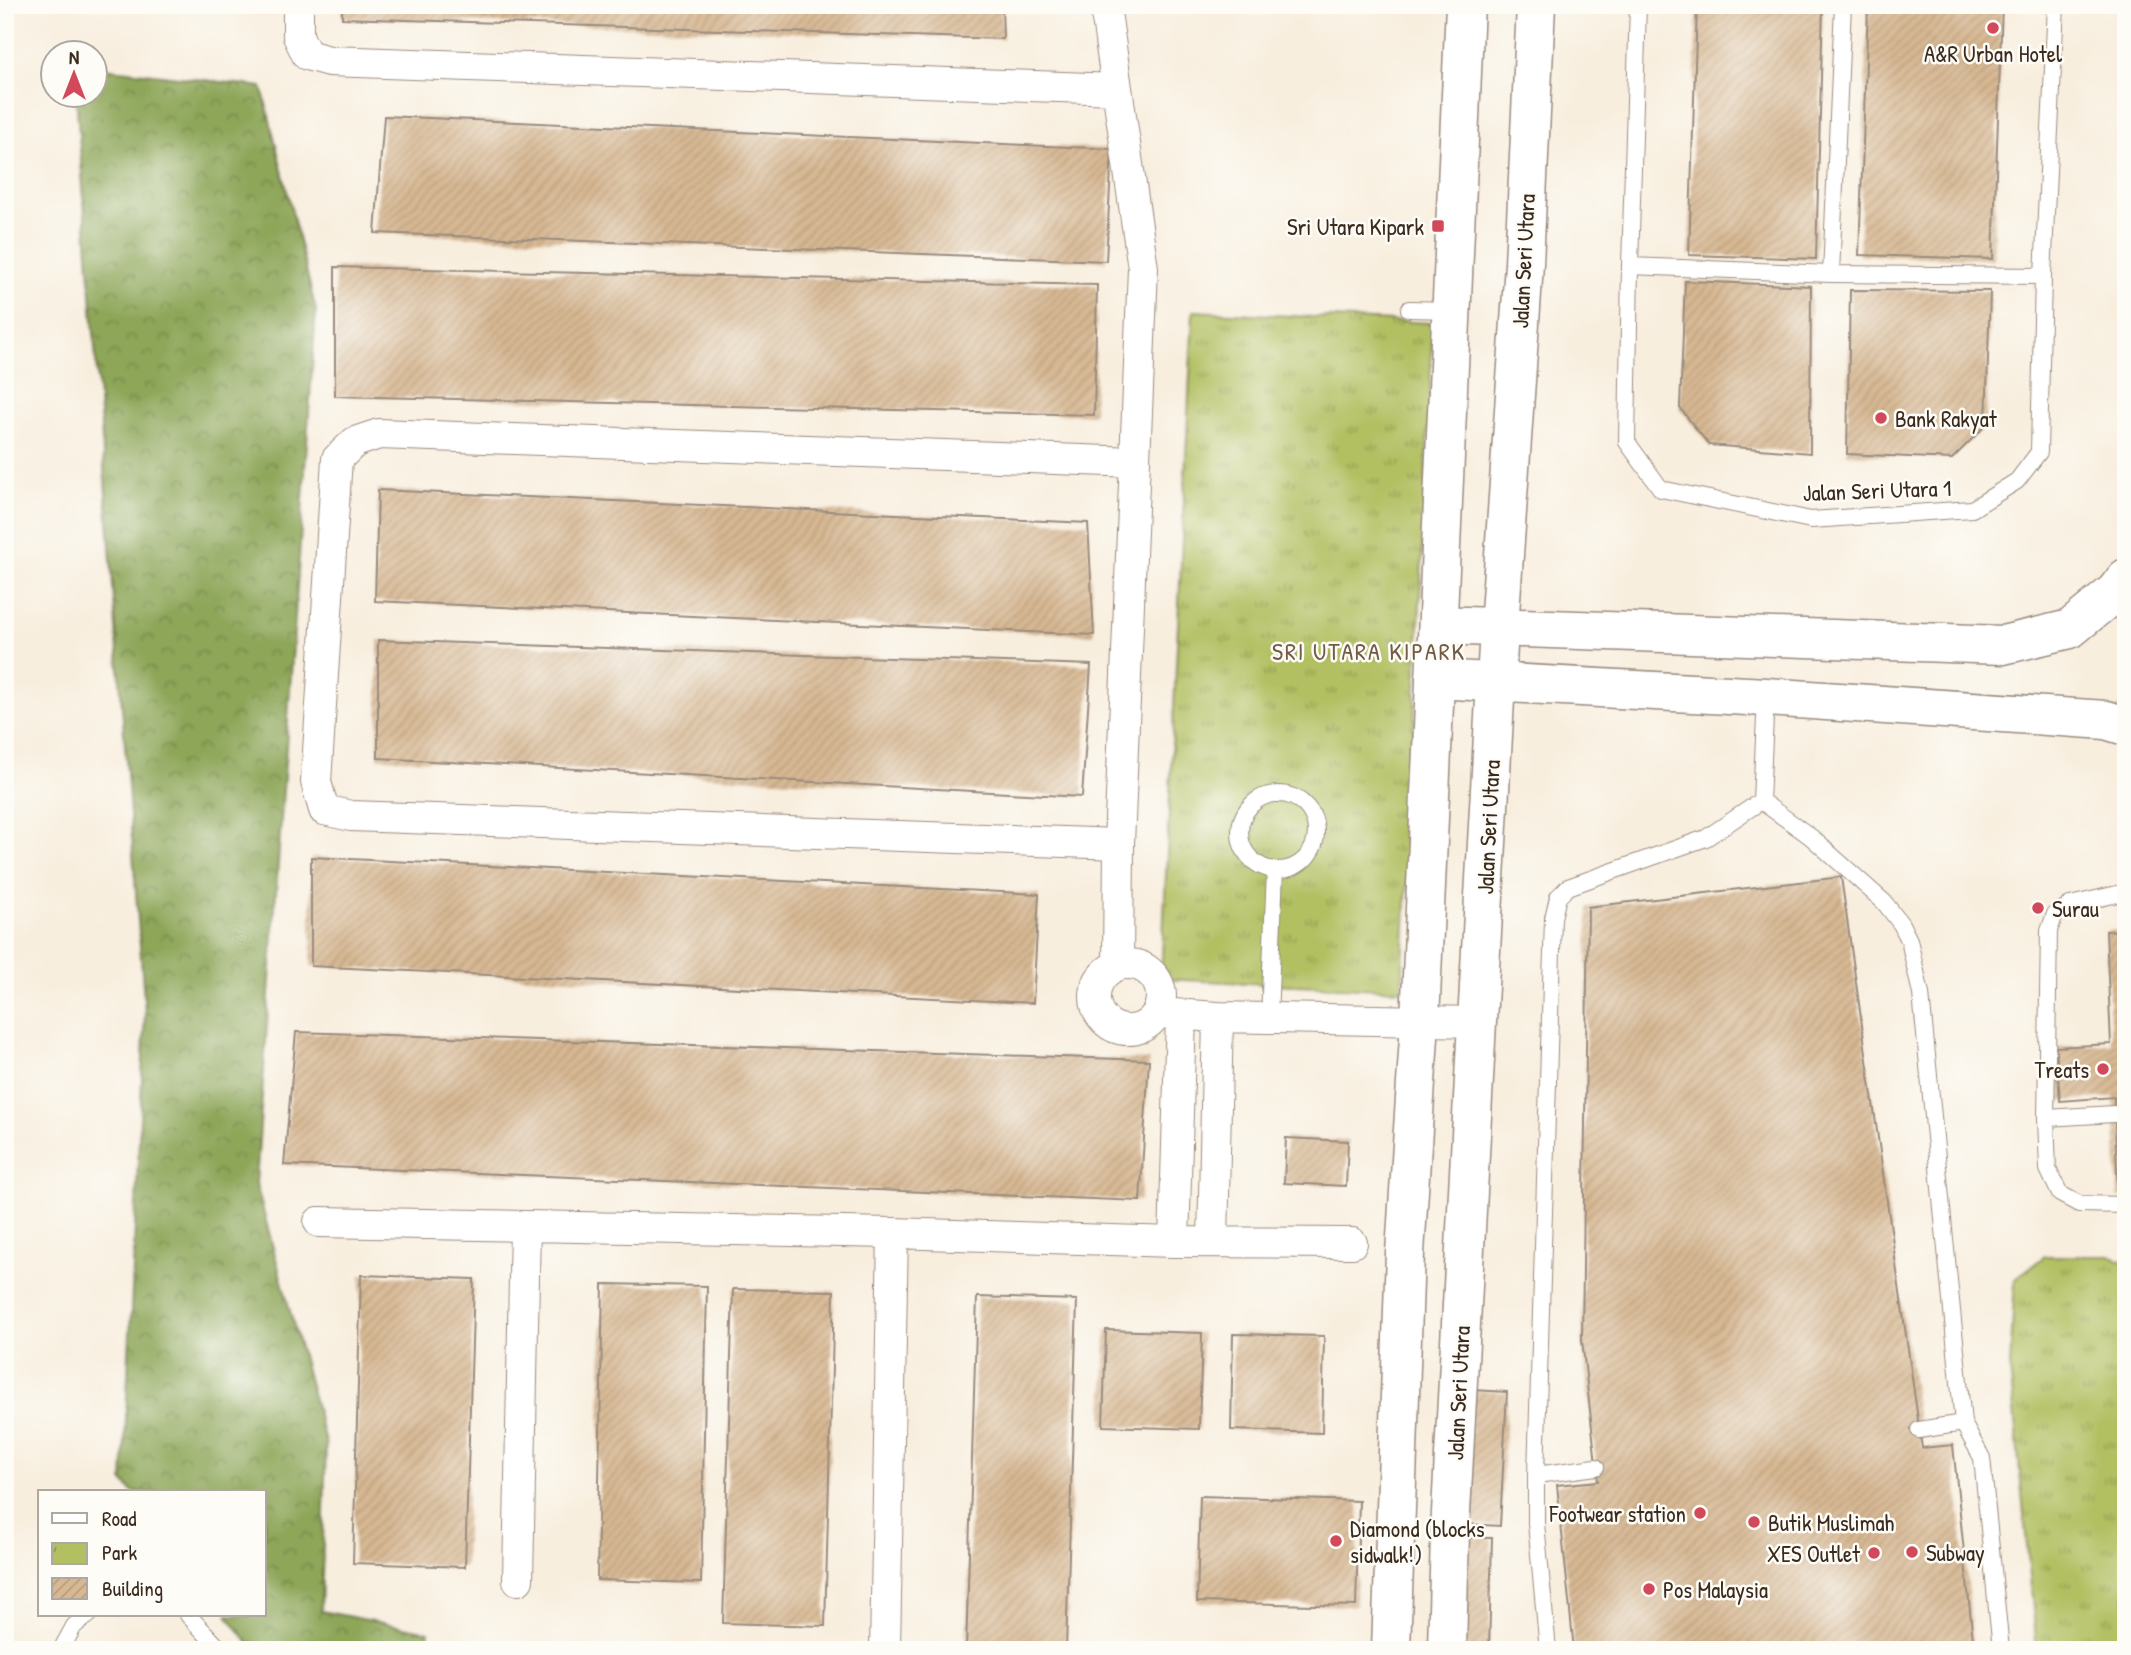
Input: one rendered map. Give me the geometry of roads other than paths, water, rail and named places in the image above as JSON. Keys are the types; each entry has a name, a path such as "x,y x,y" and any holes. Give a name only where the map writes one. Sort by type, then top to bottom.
{"main road":[{"path":"1391,1650 1405,1253 1420,1021 1465,5"},
{"name":"Jalan Seri Utara","path":"1447,1650 1450,1531 1477,1022 1499,628 1524,264 1536,5"},
{"path":"1438,625 2003,645 2070,629 2115,593 2126,578"},
{"path":"1435,679 1766,697 2106,720 2126,726"}],"street":[{"path":"298,5 298,36 307,55 329,61 1117,89"},
{"path":"1105,5 1143,268 1119,844 1118,965"},
{"path":"1119,844 351,816 324,810 316,782 337,458 355,442 379,434 1135,462"},
{"path":"1174,1242 1169,1014 1161,998 1158,982 1148,970 1134,964 1118,965 1104,974 1096,988 1096,1004 1103,1018 1115,1028 1131,1030 1169,1014 1477,1022"},
{"path":"1213,1241 1218,1017"},
{"path":"319,1222 893,1233 1174,1242 1352,1243"},
{"path":"518,1580 526,1226"},
{"path":"885,1650 893,1233"}],"lane":[{"name":"Jalan Seri Utara 1","path":"1638,5 1627,442 1661,489 1811,520 1972,509 2017,481 2039,452 2043,275 2056,5"},
{"path":"1831,274 1843,5"},
{"path":"1630,266 1831,274 2043,275"},
{"path":"1409,309 1450,310"},
{"path":"1761,801 1766,697"},
{"path":"1280,794 1295,797 1307,807 1314,820 1316,835 1312,848 1303,860 1290,868 1275,870 1261,866 1249,857 1242,844 1240,830 1244,815 1252,803 1266,796 1280,794"},
{"path":"1761,801 1811,837 1884,902 1901,924 1909,940 1921,994 1963,1423 1982,1458 2001,1650"},
{"path":"1548,1650 1536,1523 1536,1475 1553,918 1558,898 1568,887 1706,838 1761,801"},
{"path":"1269,1018 1275,870"},
{"path":"2126,892 2070,905 2055,915 2049,932 2046,1118 2048,1169 2060,1194 2079,1204 2126,1205"},
{"path":"2046,1118 2114,1114"},
{"path":"1919,1430 1963,1423"},
{"path":"1536,1475 1596,1467"},
{"path":"61,1650 74,1626 88,1616"},
{"path":"189,1616 221,1650"}],"place":[{"name":"A&R Urban Hotel","path":"1993,28"},
{"name":"Sri Utara Kipark","path":"1438,226"},
{"name":"Bank Rakyat","path":"1881,418"},
{"name":"Surau","path":"2038,908"},
{"name":"Treats","path":"2103,1069"},
{"name":"Footwear station","path":"1700,1513"},
{"name":"Butik Muslimah","path":"1754,1522"},
{"name":"Diamond (blocks sidwalk!)","path":"1336,1541"},
{"name":"Subway","path":"1912,1552"},
{"name":"XES Outlet","path":"1874,1553"},
{"name":"Pos Malaysia","path":"1649,1589"}],"district":[{"name":"SRI UTARA KIPARK","path":"1369,651"}]}
